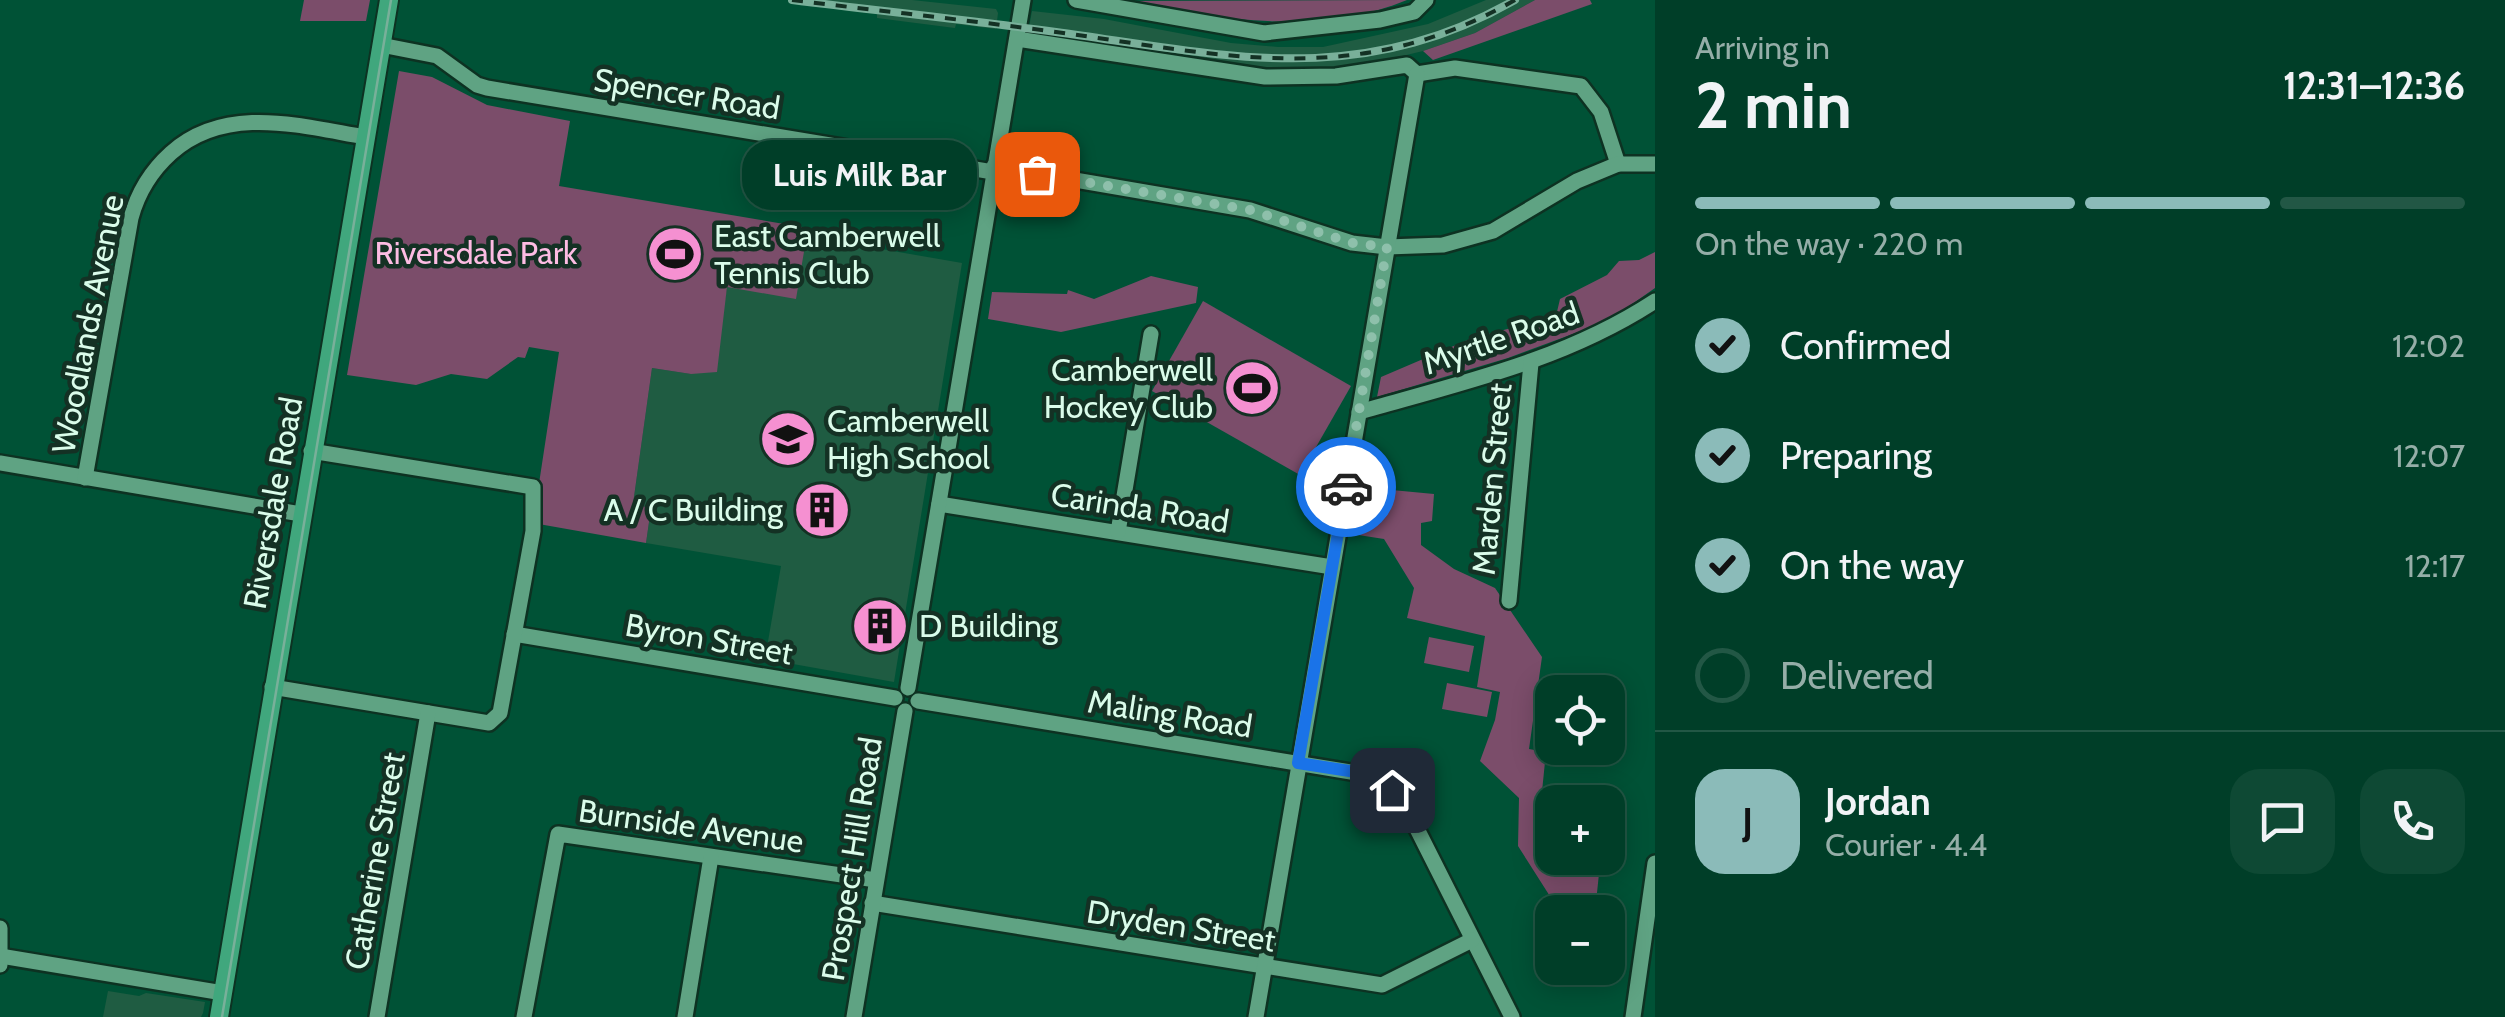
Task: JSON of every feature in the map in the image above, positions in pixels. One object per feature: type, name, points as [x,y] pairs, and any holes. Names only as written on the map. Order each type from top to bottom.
[{"type":"main road","name":"Riversdale Road","points":[[219,1017],[388,0]]},
{"type":"street","name":"Prospect Hill Road","points":[[854,1017],[1024,0]]},
{"type":"street","points":[[1076,0],[1264,33],[1380,20],[1414,12],[1426,0]]},
{"type":"street","points":[[1016,40],[1265,77],[1336,76],[1406,66],[1417,74],[1456,68],[1581,86],[1601,112],[1618,164]]},
{"type":"street","name":"Spencer Road","points":[[381,45],[437,56],[487,88],[1250,210],[1352,243],[1387,247],[1443,245],[1493,232],[1577,181],[1618,164],[1655,164]]},
{"type":"street","points":[[1256,1017],[1417,74]]},
{"type":"street","name":"Woodlands Avenue","points":[[85,478],[130,218],[156,168],[188,140],[228,124],[273,122],[365,136]]},
{"type":"street","name":"Myrtle Road","points":[[1359,412],[1530,363],[1594,337],[1655,300]]},
{"type":"street","points":[[1118,532],[1151,334]]},
{"type":"street","name":"Marden Street","points":[[1509,601],[1530,363]]},
{"type":"street","points":[[272,687],[489,723],[500,713],[533,531],[533,487],[311,450]]},
{"type":"street","points":[[0,463],[301,514]]},
{"type":"street","name":"Carinda Road","points":[[939,504],[1332,567]]},
{"type":"street","name":"Byron Street","points":[[514,634],[907,699]]},
{"type":"street","name":"Maling Road","points":[[907,699],[1369,774],[1392,790],[1409,813],[1512,1017]]},
{"type":"street","name":"Catherine Street","points":[[376,1017],[428,713]]},
{"type":"street","name":"Burnside Avenue","points":[[524,1017],[558,834],[876,880]]},
{"type":"street","points":[[685,1017],[712,857]]},
{"type":"street","points":[[1633,1017],[1655,862]]},
{"type":"street","name":"Dryden Street","points":[[872,904],[1382,985],[1472,940]]},
{"type":"street","points":[[0,928],[0,964]]},
{"type":"street","points":[[1,957],[223,993]]},
{"type":"shaded area","points":[[788,0],[912,0],[996,9],[998,13],[996,29],[956,24],[955,28],[877,18],[877,13]]},
{"type":"shaded area","points":[[1486,0],[1535,0],[1475,33],[1423,51],[1373,63],[1322,68],[1233,66],[1219,60],[1028,33],[1032,11],[1104,19],[1231,43],[1323,47],[1428,24]]},
{"type":"shaded area","name":"Camberwell High School","points":[[806,236],[962,263],[894,682],[765,659],[781,566],[646,543],[651,508],[633,504],[652,368],[691,374],[723,312],[727,287]]},
{"type":"shaded area","points":[[108,991],[205,1002],[201,1017],[103,1017]]},
{"type":"green space","points":[[304,0],[370,0],[366,21],[300,21]]},
{"type":"green space","points":[[1407,0],[1339,18],[1304,21],[1197,14],[1127,1]]},
{"type":"green space","points":[[1535,0],[1590,0],[1592,4],[1433,60],[1423,51],[1475,33]]},
{"type":"green space","name":"Riversdale Park","points":[[399,71],[432,77],[487,105],[570,121],[559,186],[808,228],[796,299],[727,287],[717,372],[691,374],[652,368],[633,504],[651,508],[646,543],[533,523],[559,352],[529,347],[525,358],[518,357],[487,379],[451,374],[416,385],[347,375]]},
{"type":"green space","points":[[1655,252],[1655,288],[1608,321],[1508,358],[1377,397],[1381,377],[1470,339],[1556,316],[1560,299],[1607,275],[1619,261],[1639,260]]},
{"type":"green space","points":[[1151,276],[1198,287],[1196,303],[1061,332],[988,319],[992,292],[1067,294],[1068,290],[1094,299]]},
{"type":"green space","name":"Camberwell Hockey Club","points":[[1203,301],[1351,386],[1300,475],[1152,391]]},
{"type":"green space","points":[[1360,487],[1434,494],[1432,521],[1421,523],[1421,545],[1454,569],[1495,588],[1542,657],[1539,675],[1535,675],[1529,749],[1535,750],[1535,765],[1545,765],[1543,785],[1535,785],[1535,873],[1518,846],[1519,798],[1480,761],[1500,692],[1477,687],[1485,636],[1407,618],[1414,588],[1384,539],[1352,534]]},
{"type":"green space","points":[[1429,637],[1474,646],[1469,672],[1424,663]]},
{"type":"green space","points":[[1447,683],[1492,692],[1487,717],[1442,709]]},
{"type":"green space","points":[[1536,875],[1599,875],[1597,895],[1549,895]]},
{"type":"tram line","points":[[222,1017],[391,0]]},
{"type":"railway","points":[[792,0],[1234,56],[1290,58],[1345,56],[1400,46],[1457,28],[1515,0]]},
{"type":"way so far","points":[[1037,174],[1250,210],[1352,243],[1387,247],[1346,487]]},
{"type":"place","name":"Luis Milk Bar","points":[[1037,174]]},
{"type":"place","name":"East Camberwell Tennis Club","points":[[675,254]]},
{"type":"place","name":"Camberwell Hockey Club","points":[[1252,388]]},
{"type":"place","name":"Camberwell High School","points":[[788,439]]},
{"type":"place","name":"A / C Building","points":[[822,510]]},
{"type":"place","name":"D Building","points":[[880,626]]},
{"type":"route","points":[[1346,487],[1298,763],[1369,774],[1392,790]]}]
